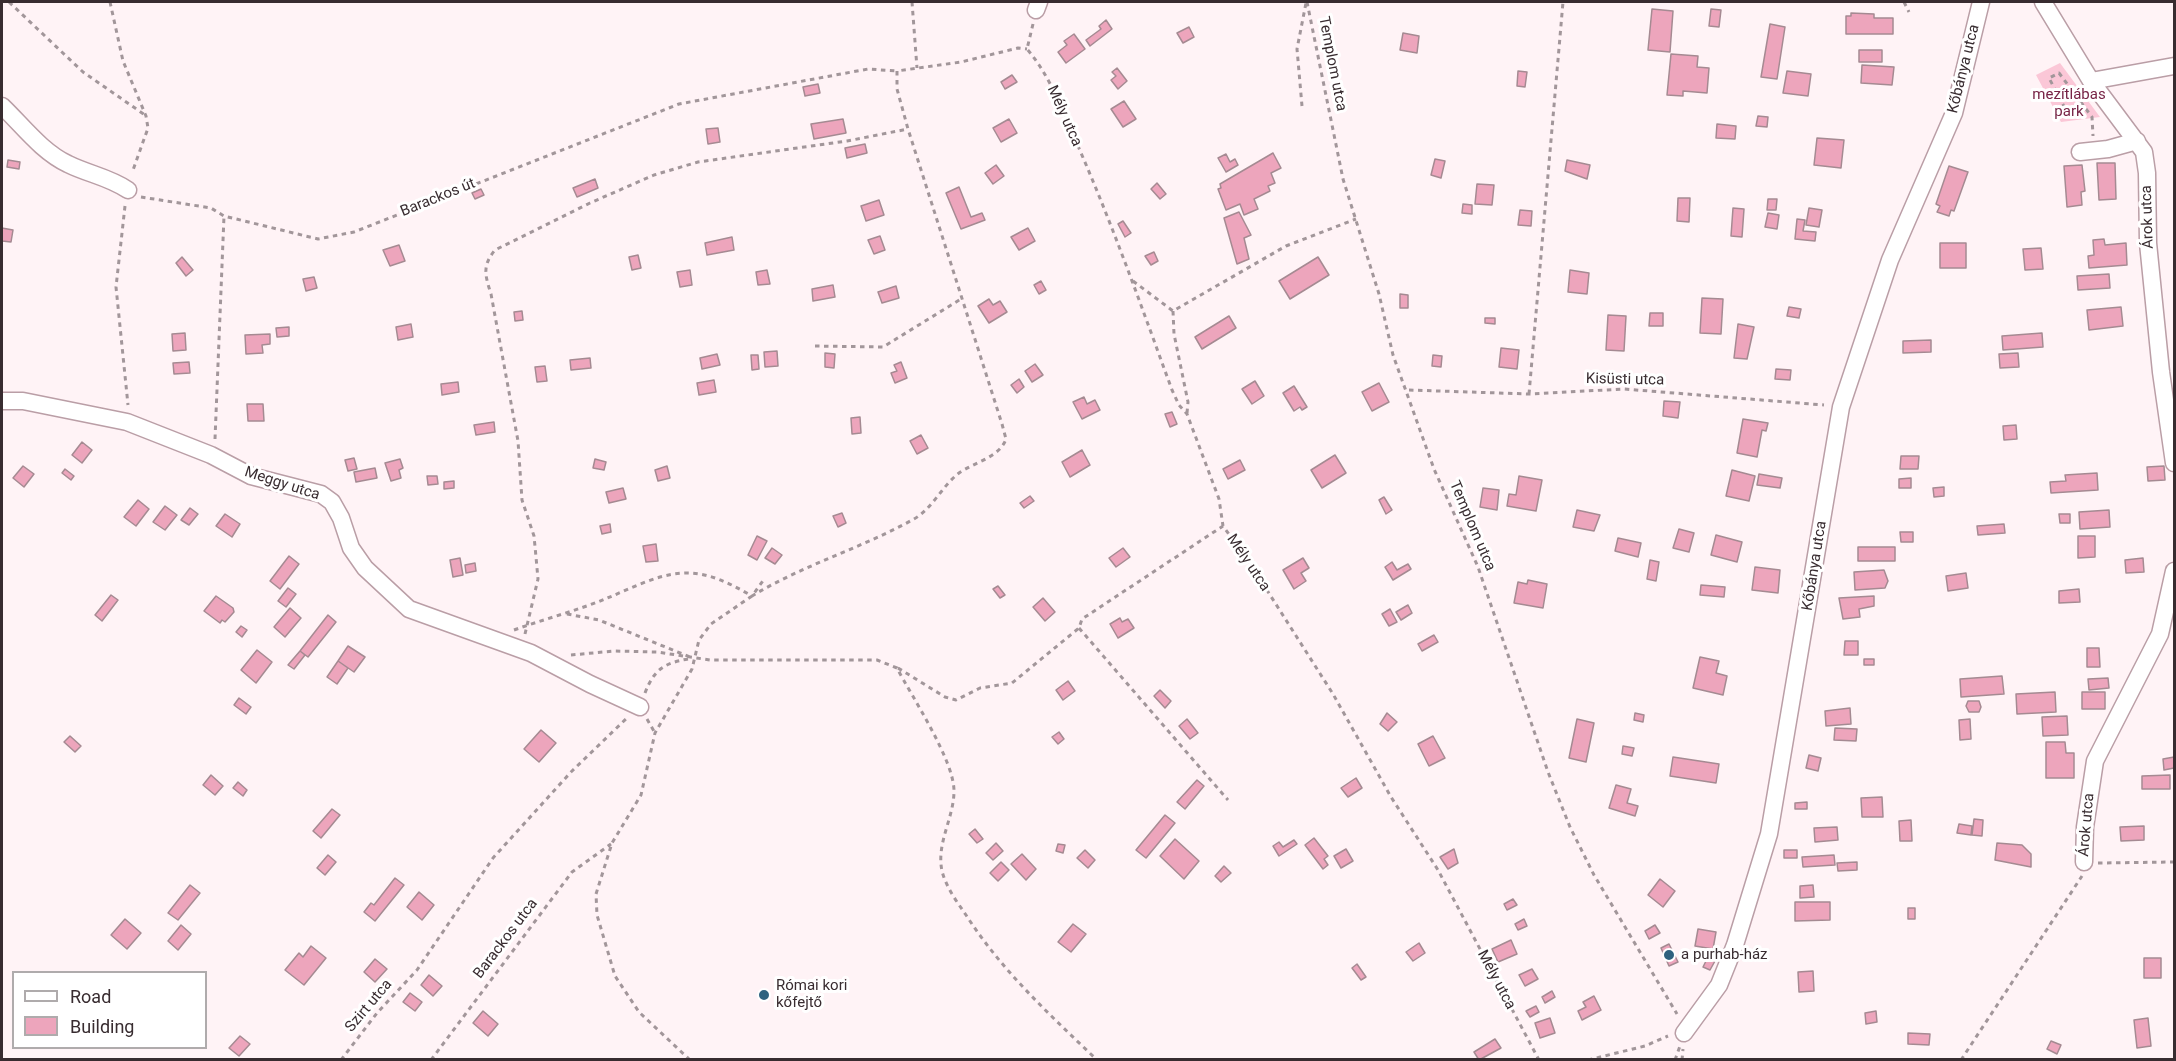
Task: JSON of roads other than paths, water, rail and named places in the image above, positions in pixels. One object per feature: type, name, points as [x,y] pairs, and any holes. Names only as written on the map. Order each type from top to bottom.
[{"type":"street","name":"Kőbánya utca","points":[[1684,1033],[1719,985],[1736,945],[1770,834],[1841,407],[1890,260],[1954,113],[1981,2]]},
{"type":"street","name":"Árok utca","points":[[2043,2],[2091,81],[2144,152],[2147,173],[2148,243],[2161,372],[2175,463]]},
{"type":"street","points":[[2091,81],[2175,66]]},
{"type":"street","points":[[2,106],[49,152],[67,164],[115,181],[128,190]]},
{"type":"street","points":[[2080,152],[2108,149],[2137,141]]},
{"type":"street","name":"Meggy utca","points":[[2,401],[23,401],[127,422],[211,455],[251,476],[321,494],[332,502],[342,518],[351,548],[365,568],[409,609],[538,656],[590,684],[640,706]]},
{"type":"street","name":"Árok utca","points":[[2084,862],[2085,827],[2095,761],[2160,634],[2175,572]]},
{"type":"place","name":"a purhab-ház","points":[[1669,955]]},
{"type":"place","name":"Római kori kőfejtő","points":[[764,995]]},
{"type":"park label","name":"mezítlábas park","points":[[2069,104]]}]
